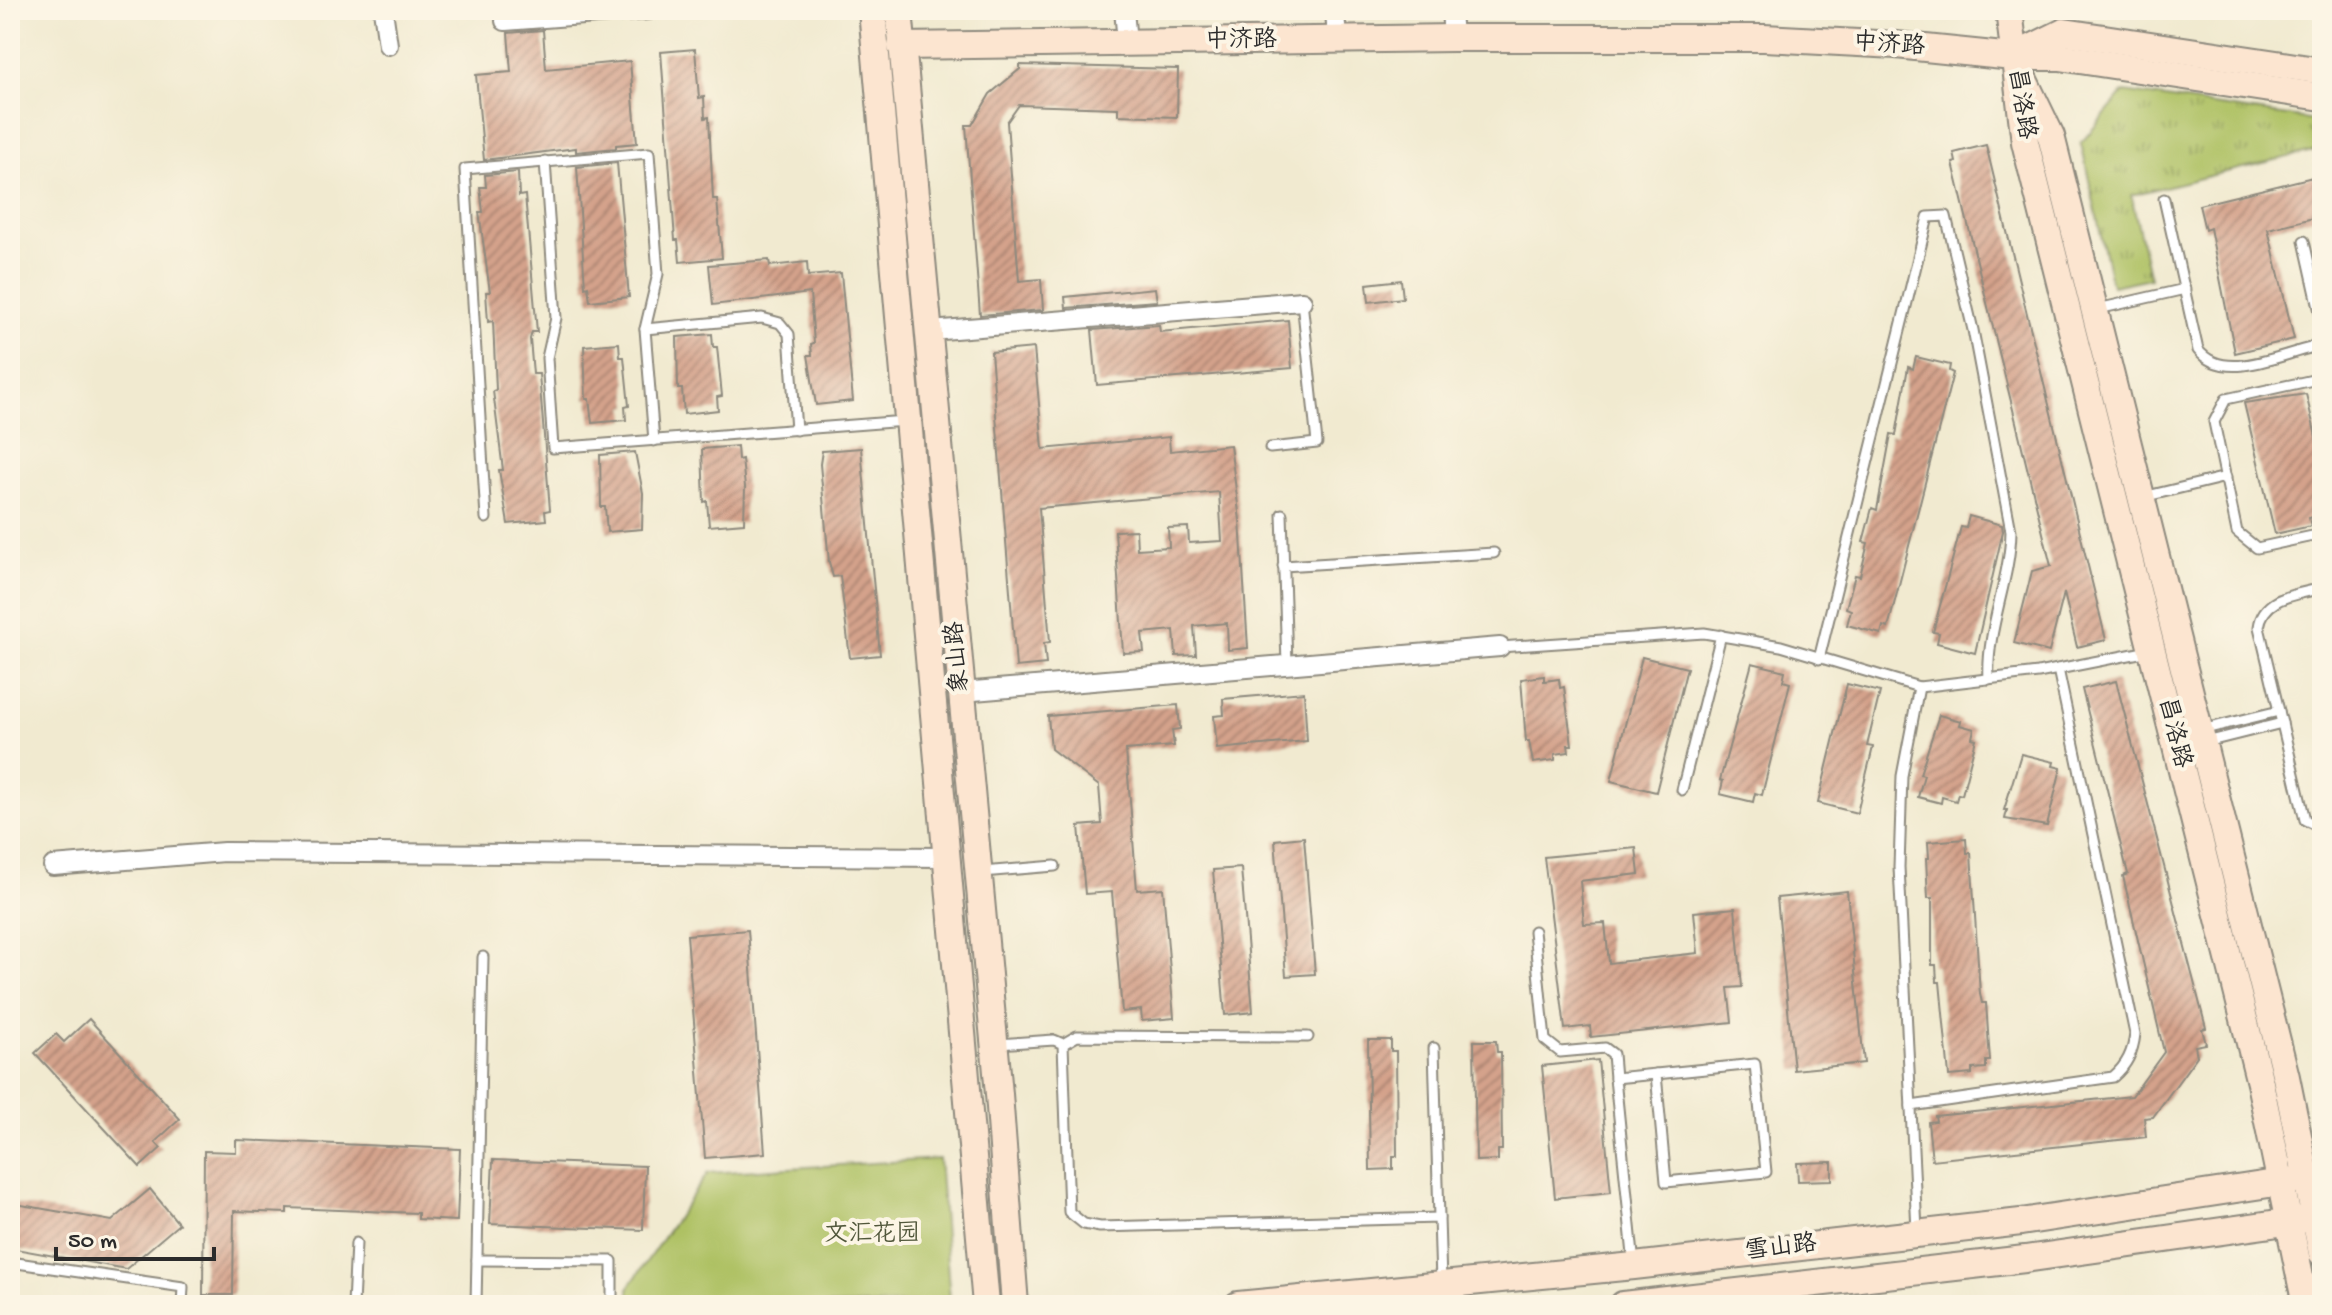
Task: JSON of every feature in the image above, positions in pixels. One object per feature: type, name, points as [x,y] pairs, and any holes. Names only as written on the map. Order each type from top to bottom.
[{"type":"street","points":[[383,10],[388,45]]},
{"type":"street","points":[[505,21],[648,10]]},
{"type":"street","name":"象山路","points":[[872,10],[986,1305]]},
{"type":"street","name":"象山路","points":[[899,10],[995,1044],[1015,1305]]},
{"type":"street","points":[[1124,10],[1127,42]]},
{"type":"street","points":[[1335,10],[1337,41]]},
{"type":"street","points":[[1451,10],[1453,38]]},
{"type":"street","points":[[2009,10],[2014,30],[2013,57],[2064,32],[2322,71]]},
{"type":"street","name":"中济路","points":[[901,46],[1453,38],[1764,38],[1896,45],[2013,57],[2060,57],[2322,97]]},
{"type":"street","name":"昌洛路","points":[[2013,57],[2051,136],[2286,1077],[2314,1177],[2322,1253]]},
{"type":"street","name":"昌洛路","points":[[2013,57],[2025,142],[2260,1083],[2306,1305]]},
{"type":"street","points":[[930,331],[1302,301]]},
{"type":"street","points":[[962,692],[1500,647]]},
{"type":"street","points":[[53,866],[224,852],[947,857]]},
{"type":"street","name":"雪山路","points":[[1238,1305],[1634,1266],[1917,1233],[2141,1206],[2314,1177]]},
{"type":"street","name":"雪山路","points":[[1623,1305],[1744,1298],[2318,1217]]},
{"type":"lane","points":[[486,518],[465,169],[649,153],[658,274],[645,329],[654,441]]},
{"type":"lane","points":[[545,161],[556,318],[547,358],[553,448],[908,421]]},
{"type":"lane","points":[[2164,199],[2198,350],[2217,365],[2231,367],[2310,348],[2320,341],[2322,334]]},
{"type":"lane","points":[[1819,659],[1928,217],[1937,214],[1946,216],[1973,330],[2011,531],[2011,550],[1988,654],[1989,679]]},
{"type":"lane","points":[[2304,241],[2322,321]]},
{"type":"lane","points":[[2095,310],[2185,289]]},
{"type":"lane","points":[[1270,448],[1317,443],[1302,301]]},
{"type":"lane","points":[[645,329],[762,318],[780,323],[789,334],[796,430]]},
{"type":"lane","points":[[2322,378],[2226,399],[2214,422],[2237,532],[2257,548],[2322,534]]},
{"type":"lane","points":[[2141,497],[2226,477]]},
{"type":"lane","points":[[1282,514],[1287,664]]},
{"type":"lane","points":[[1283,566],[1494,553]]},
{"type":"lane","points":[[2322,588],[2274,601],[2260,620],[2305,820],[2322,828]]},
{"type":"lane","points":[[1500,647],[1683,632],[1721,635],[1781,646],[1919,687],[2058,669],[2152,650]]},
{"type":"lane","points":[[1682,790],[1721,635]]},
{"type":"lane","points":[[1911,1106],[2113,1077],[2125,1065],[2134,1046],[2135,1034],[2058,669]]},
{"type":"lane","points":[[1917,1233],[1899,822],[1909,732],[1919,687]]},
{"type":"lane","points":[[2201,736],[2279,711]]},
{"type":"lane","points":[[2201,736],[2282,723]]},
{"type":"lane","points":[[978,872],[1055,866]]},
{"type":"lane","points":[[1534,931],[1545,1040],[1560,1052],[1605,1048],[1613,1054],[1634,1266]]},
{"type":"lane","points":[[476,1305],[483,957]]},
{"type":"lane","points":[[1063,1044],[1077,1036],[1308,1037]]},
{"type":"lane","points":[[995,1044],[1054,1040],[1063,1044]]},
{"type":"lane","points":[[1063,1044],[1069,1212],[1084,1224],[1100,1227],[1439,1218]]},
{"type":"lane","points":[[1434,1048],[1441,1285]]},
{"type":"lane","points":[[1615,1078],[1755,1064],[1766,1172],[1666,1182],[1656,1074]]},
{"type":"lane","points":[[353,1305],[356,1243]]},
{"type":"lane","points":[[477,1260],[612,1261],[612,1305]]},
{"type":"lane","points":[[10,1262],[183,1287],[182,1305]]},
{"type":"green space","points":[[2124,92],[2322,121],[2322,169],[2317,150],[2131,195],[2150,278],[2112,286],[2081,143]]},
{"type":"green space","name":"文汇花园","points":[[939,1159],[950,1300],[879,1305],[629,1305],[629,1287],[708,1173]]},
{"type":"building","points":[[543,30],[546,69],[630,61],[637,143],[616,145],[616,148],[576,152],[576,148],[484,160],[476,75],[511,72],[508,33]]},
{"type":"building","points":[[695,49],[699,98],[704,97],[705,118],[709,117],[713,199],[717,199],[722,258],[680,262],[678,240],[675,240],[661,52]]},
{"type":"building","points":[[1020,65],[1178,69],[1177,117],[1118,115],[1118,108],[1019,105],[1007,122],[1019,281],[1041,279],[1043,310],[980,315],[966,125],[972,125],[990,94],[1020,69]]},
{"type":"building","points":[[1986,145],[2106,640],[2077,647],[2064,593],[2049,652],[2014,643],[2032,571],[2051,566],[1953,163],[1956,162],[1954,153]]},
{"type":"building","points":[[617,163],[629,297],[590,301],[588,286],[585,287],[577,167]]},
{"type":"building","points":[[518,172],[519,196],[525,195],[537,332],[532,332],[530,339],[533,374],[539,374],[550,510],[545,511],[546,520],[508,524],[499,470],[503,470],[493,391],[496,390],[493,321],[488,322],[486,292],[490,292],[479,212],[483,212],[480,187],[486,187],[485,175]]},
{"type":"building","points":[[2317,176],[2322,216],[2268,229],[2294,339],[2235,353],[2210,228],[2205,230],[2199,205]]},
{"type":"building","points":[[769,260],[770,266],[807,262],[808,276],[841,273],[853,401],[816,405],[808,355],[812,355],[811,344],[814,343],[810,293],[713,305],[709,265]]},
{"type":"building","points":[[1401,280],[1403,298],[1369,302],[1367,284]]},
{"type":"building","points":[[1155,288],[1157,301],[1066,308],[1065,297]]},
{"type":"building","points":[[1288,320],[1292,368],[1097,385],[1092,330],[1159,325],[1160,332]]},
{"type":"building","points":[[712,334],[713,347],[717,347],[722,396],[717,397],[718,410],[684,414],[682,389],[678,389],[677,337]]},
{"type":"building","points":[[619,343],[620,357],[624,357],[629,406],[625,407],[626,420],[592,423],[589,399],[586,399],[584,346]]},
{"type":"building","points":[[1034,348],[1043,449],[1169,437],[1170,451],[1230,445],[1240,520],[1248,648],[1228,650],[1227,623],[1194,626],[1196,655],[1176,656],[1174,630],[1142,633],[1144,652],[1123,653],[1115,531],[1136,530],[1137,549],[1169,547],[1168,528],[1188,527],[1189,543],[1222,541],[1219,492],[1039,508],[1050,642],[1044,643],[1046,664],[1016,667],[991,352]]},
{"type":"building","points":[[1916,357],[1950,365],[1949,371],[1953,373],[1888,628],[1883,626],[1881,634],[1847,625],[1851,610],[1846,608],[1855,575],[1860,576],[1868,543],[1863,542],[1872,508],[1877,510],[1891,434],[1896,435],[1908,367],[1913,369]]},
{"type":"building","points":[[2306,394],[2322,462],[2322,515],[2309,518],[2311,526],[2275,534],[2244,403]]},
{"type":"building","points":[[737,446],[738,460],[742,459],[745,487],[744,523],[709,526],[707,501],[704,502],[702,449]]},
{"type":"building","points":[[861,448],[880,655],[850,658],[840,576],[833,577],[829,562],[820,464],[822,451]]},
{"type":"building","points":[[635,452],[643,493],[642,529],[607,532],[605,507],[601,507],[600,455]]},
{"type":"building","points":[[1969,516],[2002,525],[2003,531],[1975,653],[1937,643],[1939,633],[1933,632],[1961,527],[1966,528]]},
{"type":"building","points":[[1642,657],[1687,668],[1656,792],[1611,781]]},
{"type":"building","points":[[1752,663],[1785,671],[1783,681],[1790,683],[1762,795],[1755,793],[1753,802],[1720,794],[1723,781],[1720,780]]},
{"type":"building","points":[[1544,676],[1544,681],[1559,679],[1560,688],[1564,687],[1572,745],[1568,745],[1569,752],[1555,754],[1555,760],[1533,763],[1529,741],[1526,741],[1521,679]]},
{"type":"building","points":[[2116,681],[2206,1028],[2202,1029],[2206,1044],[2195,1046],[2197,1056],[2153,1117],[2144,1118],[2146,1137],[1932,1160],[1928,1122],[1936,1121],[1935,1116],[2132,1096],[2164,1052],[2123,876],[2128,874],[2082,689]]},
{"type":"building","points":[[1847,684],[1880,692],[1867,746],[1873,747],[1857,813],[1818,803]]},
{"type":"building","points":[[1304,692],[1307,741],[1217,749],[1214,716],[1224,715],[1223,699]]},
{"type":"building","points":[[1178,705],[1180,729],[1172,730],[1174,746],[1126,750],[1137,890],[1163,888],[1174,1018],[1142,1021],[1141,1010],[1122,1012],[1112,892],[1085,894],[1079,826],[1102,824],[1099,786],[1051,749],[1048,716]]},
{"type":"building","points":[[1939,715],[1961,721],[1960,725],[1974,729],[1972,738],[1976,739],[1962,795],[1958,794],[1956,801],[1942,797],[1941,803],[1918,797],[1924,775],[1920,774]]},
{"type":"building","points":[[2021,754],[2054,762],[2053,766],[2061,768],[2047,826],[2005,819],[2007,810],[2004,810]]},
{"type":"building","points":[[1304,837],[1315,974],[1286,976],[1275,840]]},
{"type":"building","points":[[1966,839],[1967,853],[1971,853],[1980,994],[1982,1003],[1986,1003],[1990,1061],[1986,1061],[1986,1068],[1972,1069],[1972,1074],[1949,1076],[1940,982],[1937,982],[1936,965],[1932,965],[1932,898],[1928,898],[1926,858],[1929,858],[1928,842]]},
{"type":"building","points":[[1636,848],[1639,874],[1580,881],[1584,924],[1605,923],[1609,963],[1698,953],[1694,912],[1735,908],[1742,987],[1728,988],[1732,1022],[1591,1037],[1590,1026],[1565,1029],[1544,857]]},
{"type":"building","points":[[1241,868],[1253,1012],[1225,1015],[1213,870]]},
{"type":"building","points":[[1847,891],[1864,1063],[1794,1070],[1777,898]]},
{"type":"building","points":[[748,930],[765,1153],[705,1158],[687,935]]},
{"type":"building","points":[[89,1019],[180,1119],[155,1142],[161,1148],[140,1167],[35,1053],[56,1034],[64,1042]]},
{"type":"building","points":[[1368,1040],[1391,1040],[1391,1051],[1396,1051],[1397,1156],[1393,1156],[1393,1169],[1370,1170]]},
{"type":"building","points":[[1474,1041],[1496,1041],[1497,1052],[1501,1052],[1502,1150],[1498,1150],[1498,1160],[1476,1161]]},
{"type":"building","points":[[1598,1060],[1611,1192],[1555,1198],[1542,1066]]},
{"type":"building","points":[[236,1140],[460,1149],[457,1221],[418,1219],[418,1213],[287,1208],[287,1213],[234,1211],[233,1295],[203,1295],[204,1151],[236,1152]]},
{"type":"building","points":[[493,1160],[645,1166],[643,1230],[490,1224]]},
{"type":"building","points":[[1832,1162],[1832,1180],[1798,1181],[1797,1163]]},
{"type":"building","points":[[150,1189],[179,1224],[126,1269],[10,1248],[10,1203],[112,1221]]}]
